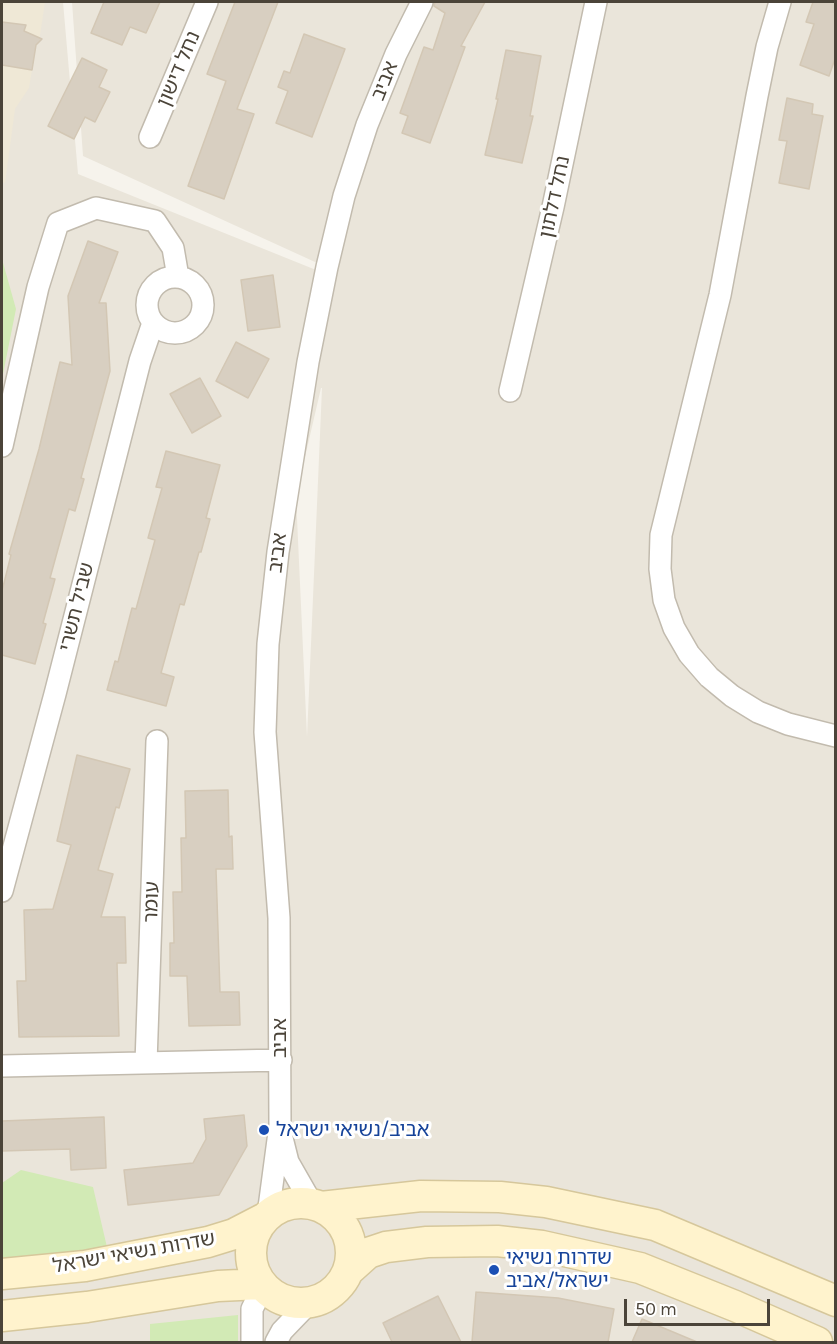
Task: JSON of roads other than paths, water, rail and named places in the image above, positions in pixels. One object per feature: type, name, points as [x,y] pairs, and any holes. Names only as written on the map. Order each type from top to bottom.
[{"type":"street","name":"נחל דישון","points":[[150,137],[207,2]]},
{"type":"street","name":"אביב","points":[[265,1217],[280,1125],[279,918],[265,732],[268,644],[278,552],[291,457],[308,362],[344,196],[371,115],[396,54],[422,2]]},
{"type":"street","name":"נחל דלתון","points":[[510,391],[544,248],[596,2]]},
{"type":"street","points":[[780,2],[767,47],[720,295],[661,535],[660,569],[664,600],[674,628],[689,654],[709,677],[732,696],[759,712],[788,724],[836,736]]},
{"type":"street","points":[[2,446],[38,287],[58,223],[96,208],[155,221],[173,248],[178,277]]},
{"type":"street","points":[[169,277],[187,279],[201,291],[204,309],[201,318],[188,330],[170,333],[153,323],[148,315],[148,296],[160,281],[169,277]]},
{"type":"street","name":"שביל תשרי","points":[[2,891],[140,361],[153,323]]},
{"type":"street","name":"עומר","points":[[146,1063],[157,741]]},
{"type":"street","points":[[2,1066],[281,1060]]},
{"type":"street","name":"אביב","points":[[280,1125],[288,1162],[317,1205]]},
{"type":"street","points":[[317,1205],[334,1215],[344,1227],[350,1241],[351,1256],[348,1271],[341,1284],[331,1294],[309,1303],[299,1304],[279,1299],[262,1286],[250,1261],[250,1246],[255,1232],[265,1217],[283,1206],[298,1203],[317,1205],[421,1196],[500,1197],[546,1202],[655,1225],[836,1301]]},
{"type":"street","name":"שדרות נשיאי ישראל","points":[[2,1274],[85,1266],[208,1242],[234,1234],[265,1217]]},
{"type":"street","points":[[348,1271],[368,1253],[386,1247],[427,1242],[474,1241],[542,1246],[640,1268],[817,1342]]},
{"type":"street","points":[[2,1316],[87,1307],[219,1286],[262,1286]]},
{"type":"street","points":[[252,1342],[252,1309],[262,1286]]},
{"type":"street","points":[[276,1342],[282,1331],[309,1303]]},
{"type":"place","name":"אביב/נשיאי ישראל","points":[[264,1130]]},
{"type":"place","name":"שדרות נשיאי ישראל/אביב","points":[[494,1270]]}]
